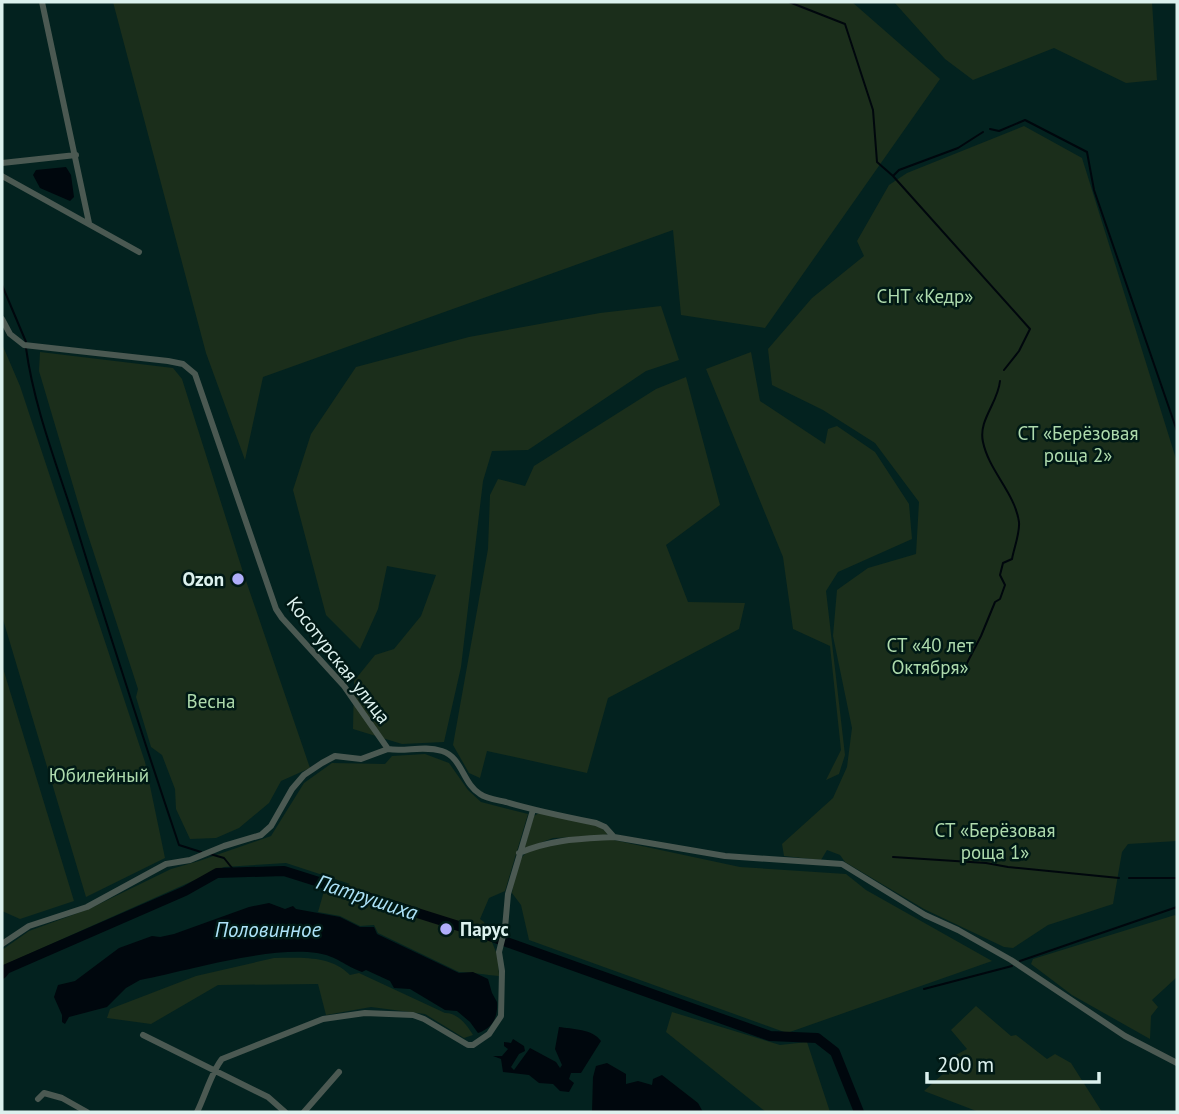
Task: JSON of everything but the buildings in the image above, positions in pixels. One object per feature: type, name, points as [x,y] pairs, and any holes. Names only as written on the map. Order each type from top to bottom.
[{"type":"street","points":[[42,2],[89,223]]},
{"type":"street","points":[[2,163],[76,155]]},
{"type":"street","points":[[2,176],[139,252]]},
{"type":"street","name":"Косотурская улица","points":[[2,319],[9,334],[24,345],[158,359],[183,364],[195,374],[276,609],[282,618],[344,686],[388,749],[400,751],[424,747],[445,751],[455,760],[470,787],[481,796],[533,810]]},
{"type":"street","points":[[2,944],[29,926],[87,908],[166,864],[190,860],[261,835],[271,826],[292,789],[304,775],[335,756],[361,759],[388,749]]},
{"type":"street","points":[[197,1112],[222,1059],[323,1019],[365,1013],[413,1015],[425,1019],[468,1045],[473,1045],[489,1034],[501,1016],[500,948],[508,894],[533,810],[596,823],[605,827],[614,837]]},
{"type":"street","points":[[519,853],[555,840],[614,837],[725,856],[842,864],[925,915],[1012,960],[1125,1036],[1177,1063]]},
{"type":"street","points":[[143,1035],[268,1097],[285,1112]]},
{"type":"street","points":[[304,1112],[340,1072]]},
{"type":"street","points":[[38,1099],[44,1093],[62,1098],[87,1112]]},
{"type":"green space","points":[[113,2],[852,2],[940,79],[765,328],[681,315],[673,230],[263,377],[245,460],[206,353]]},
{"type":"green space","points":[[894,2],[1152,2],[1157,80],[1126,83],[1054,48],[973,80],[945,59]]},
{"type":"green space","points":[[1024,126],[1082,158],[1177,462],[1177,841],[1128,844],[1122,852],[1113,904],[1048,925],[1013,948],[1004,947],[924,909],[845,862],[840,855],[827,850],[821,860],[784,856],[782,844],[833,798],[847,767],[852,728],[833,636],[837,590],[868,568],[916,554],[919,502],[875,443],[823,410],[772,385],[768,349],[812,298],[864,256],[857,241],[889,185],[907,173]]},
{"type":"green space","points":[[661,306],[679,360],[646,371],[528,450],[492,451],[483,481],[461,667],[444,742],[402,744],[353,729],[354,681],[375,655],[394,649],[421,616],[436,575],[387,566],[378,609],[360,649],[326,615],[293,490],[311,434],[356,367],[469,337],[600,313]]},
{"type":"green space","name":"Юбилейный","points":[[2,344],[20,386],[145,762],[165,858],[86,897],[2,616]]},
{"type":"green space","name":"Весна","points":[[40,352],[173,368],[182,379],[242,569],[310,768],[281,781],[269,803],[239,828],[216,838],[190,839],[176,809],[175,789],[162,755],[151,747],[136,697],[138,689],[85,526],[39,371]]},
{"type":"green space","points":[[751,352],[760,401],[825,444],[828,429],[837,426],[875,452],[909,504],[912,539],[838,572],[826,591],[845,755],[839,774],[826,780],[841,750],[830,646],[793,629],[783,557],[706,369]]},
{"type":"green space","points":[[686,377],[720,505],[666,545],[688,602],[745,603],[739,629],[608,698],[587,773],[487,751],[480,778],[469,773],[453,745],[488,549],[490,495],[498,479],[525,486],[534,466],[656,389]]},
{"type":"green space","points":[[2,665],[74,901],[20,919],[2,911]]},
{"type":"green space","points":[[425,754],[449,763],[468,790],[481,802],[528,814],[505,891],[489,898],[480,919],[484,922],[498,957],[499,976],[459,972],[378,933],[374,925],[360,926],[340,916],[318,912],[324,891],[350,884],[286,863],[224,867],[4,965],[2,969],[2,950],[29,931],[89,909],[171,869],[271,836],[304,783],[332,763],[385,764],[392,756]]},
{"type":"green space","points":[[539,813],[598,825],[608,834],[553,838],[524,849],[534,816]]},
{"type":"green space","points":[[609,839],[740,867],[846,874],[866,890],[992,961],[787,1033],[529,940],[521,905],[512,893],[523,856],[552,842]]},
{"type":"green space","points":[[1175,915],[1177,977],[1152,1000],[1158,1007],[1151,1016],[1150,1039],[1072,995],[1031,964],[1033,959]]},
{"type":"green space","points":[[274,958],[315,959],[333,964],[350,975],[359,973],[458,1017],[473,1035],[464,1038],[425,1014],[371,1007],[326,1015],[318,984],[218,985],[151,1024],[107,1018],[110,1009],[196,976]]},
{"type":"green space","points":[[976,1006],[1011,1036],[1016,1035],[1047,1059],[1055,1054],[1071,1063],[1102,1112],[979,1112],[924,1091],[955,1063],[952,1057],[967,1049],[951,1030]]},
{"type":"green space","points":[[672,1012],[780,1045],[807,1042],[830,1112],[766,1112],[666,1032]]},
{"type":"water","points":[[66,167],[71,175],[74,197],[70,201],[40,188],[33,175],[36,170]]},
{"type":"water","name":"Половинное","points":[[269,903],[285,909],[293,906],[296,909],[340,917],[360,927],[374,927],[377,934],[459,973],[473,972],[488,979],[497,1002],[494,1021],[478,1033],[457,1011],[445,1010],[410,989],[394,988],[390,981],[366,970],[356,970],[330,956],[298,952],[253,956],[140,980],[126,988],[107,1007],[69,1017],[65,1024],[62,1022],[62,1015],[54,997],[58,985],[75,981],[119,948],[152,936],[174,934],[249,907]]},
{"type":"water","points":[[559,1027],[588,1032],[601,1041],[581,1073],[571,1073],[569,1079],[574,1083],[569,1092],[560,1091],[553,1084],[539,1083],[529,1075],[503,1072],[501,1059],[493,1056],[502,1056],[508,1049],[504,1042],[511,1043],[513,1039],[524,1046],[525,1051],[519,1054],[511,1067],[514,1070],[530,1048],[556,1062],[560,1068],[562,1065],[555,1049]]},
{"type":"water","points":[[607,1063],[626,1074],[626,1084],[638,1081],[652,1085],[653,1079],[662,1075],[698,1103],[703,1112],[592,1112],[596,1066]]},
{"type":"waterway","points":[[789,2],[845,24],[873,110],[877,162],[893,176],[1030,329],[1019,351],[1004,370]]},
{"type":"waterway","points":[[990,129],[999,131],[1025,120],[1087,152],[1094,190],[1177,431]]},
{"type":"waterway","points":[[894,175],[899,170],[958,148],[983,132]]},
{"type":"waterway","points":[[2,285],[26,342]]},
{"type":"waterway","points":[[26,348],[34,392],[47,436],[179,845],[201,852]]},
{"type":"waterway","points":[[965,675],[967,663],[995,602],[1000,599],[1005,585],[1000,575],[1003,563],[1012,559],[1019,531],[1013,501],[991,463],[983,442],[983,426],[1000,381]]},
{"type":"waterway","points":[[210,854],[224,858],[236,873]]},
{"type":"waterway","points":[[893,857],[986,863],[1119,878]]},
{"type":"waterway","name":"Патрушиха","points":[[2,974],[6,969],[185,891],[217,873],[284,871],[484,934],[770,1036],[817,1038],[835,1052],[859,1112]]},
{"type":"waterway","points":[[1129,878],[1177,878]]},
{"type":"waterway","points":[[1020,961],[1177,907]]},
{"type":"waterway","points":[[924,989],[1012,966]]},
{"type":"place","name":"Ozon","points":[[238,579]]},
{"type":"place","name":"Парус","points":[[446,929]]},
{"type":"park label","name":"СНТ «Кедр»","points":[[925,296]]},
{"type":"park label","name":"СТ «Берёзовая роща 2»","points":[[1078,444]]},
{"type":"park label","name":"СТ «40 лет Октября»","points":[[930,656]]},
{"type":"park label","name":"СТ «Берёзовая роща 1»","points":[[995,841]]}]
